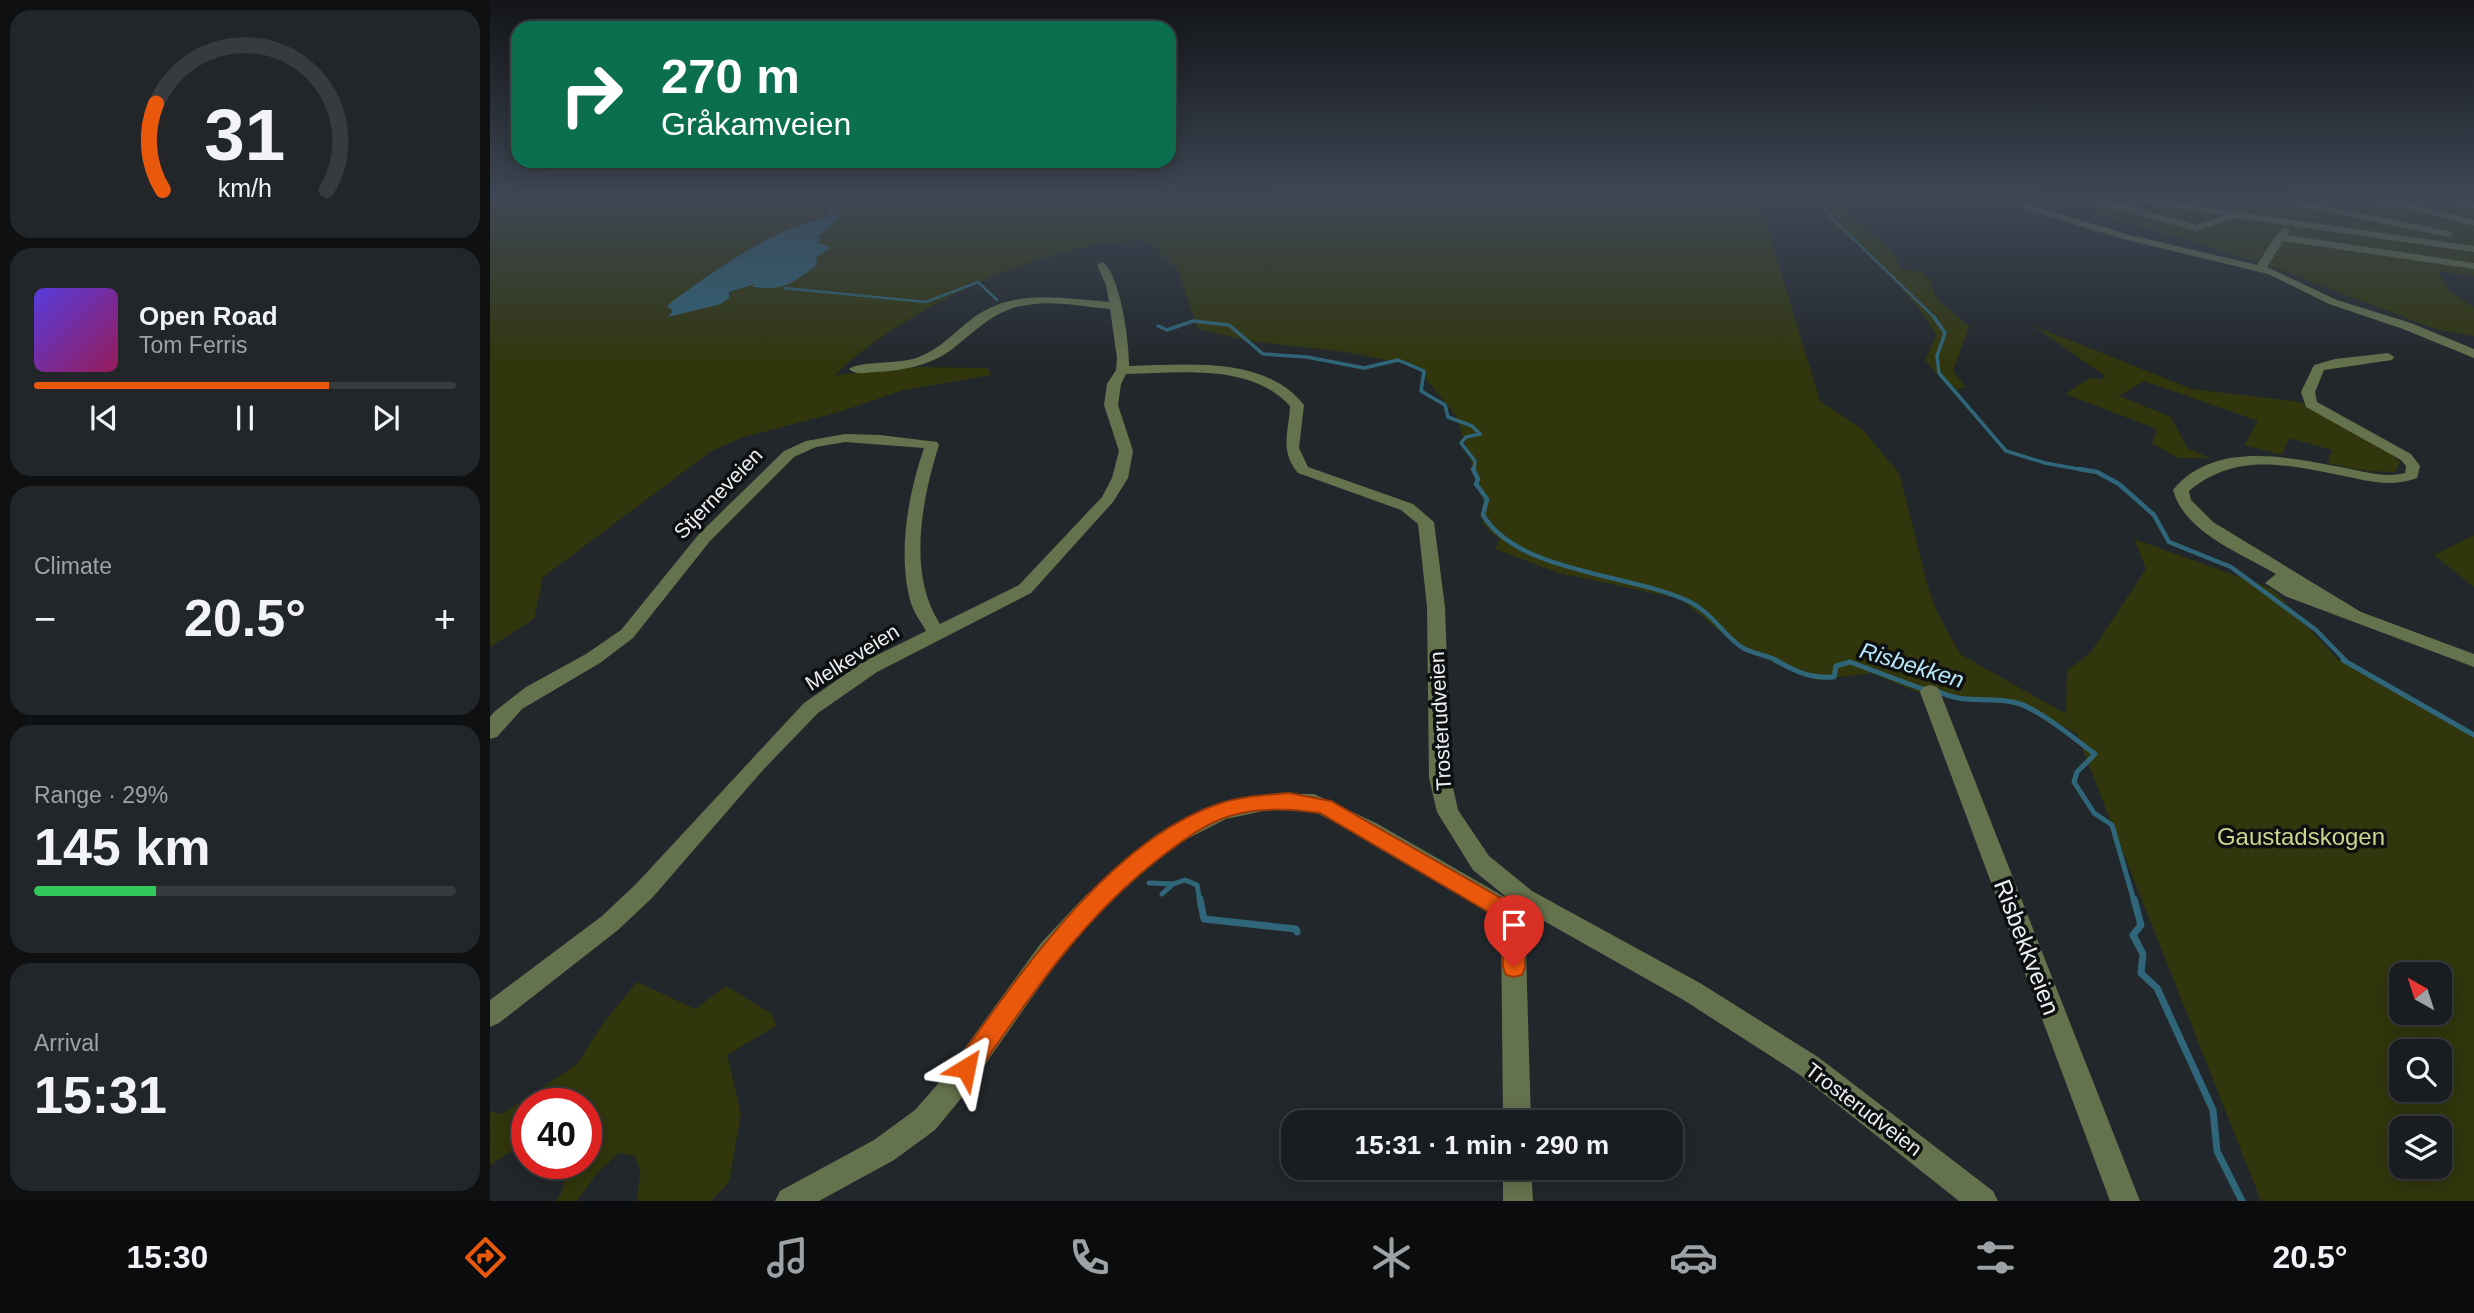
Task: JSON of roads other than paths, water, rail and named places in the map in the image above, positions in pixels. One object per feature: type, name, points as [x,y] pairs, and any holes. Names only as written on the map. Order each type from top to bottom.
[{"type":"street","points":[[2196,253],[2261,268],[2298,282],[2333,302],[2383,318],[2474,354]]},
{"type":"street","points":[[2261,268],[2270,253]]},
{"type":"street","points":[[2387,253],[2474,266]]},
{"type":"street","name":"Melkeveien","points":[[490,1015],[599,932],[644,891],[756,765],[811,708],[870,667],[1025,589],[1108,499],[1120,478],[1126,452],[1111,405],[1114,384],[1122,370],[1112,285],[1102,265]]},
{"type":"street","points":[[855,369],[889,368],[931,357],[986,314],[1023,302],[1066,298],[1116,306]]},
{"type":"street","points":[[2447,340],[2474,340]]},
{"type":"street","points":[[2388,357],[2370,361],[2331,362],[2319,368],[2308,392],[2311,404],[2396,450],[2412,462],[2415,472],[2412,475],[2390,479],[2272,461],[2240,460],[2217,464],[2181,490],[2185,506],[2202,521],[2288,574],[2275,586],[2474,661]]},
{"type":"street","name":"Trosterudveien","points":[[1122,370],[1219,372],[1275,384],[1291,395],[1297,405],[1290,448],[1295,463],[1303,470],[1406,507],[1426,522],[1436,607],[1438,753],[1443,797],[1466,844],[1519,907],[1691,991],[1809,1066],[1983,1201]]},
{"type":"street","name":"Stjerneveien","points":[[490,732],[498,718],[516,702],[604,653],[628,634],[698,545],[771,469],[795,450],[818,441],[842,437],[932,445],[919,481],[915,564],[920,605],[936,633]]},
{"type":"street","name":"Risbekkveien","points":[[1930,692],[2125,1201]]},
{"type":"street","points":[[790,1201],[884,1150],[925,1120],[953,1087],[1050,951],[1094,902],[1165,840],[1224,810],[1289,801],[1324,806],[1519,907],[1517,1110]]},
{"type":"street","points":[[1517,1180],[1518,1201]]},
{"type":"water","points":[[743,253],[823,253],[816,258],[817,265],[788,284],[773,288],[752,287],[755,284],[729,292],[729,298],[721,304],[668,317],[673,311],[667,306]]},
{"type":"waterway","points":[[1868,253],[1934,317]]},
{"type":"waterway","name":"Risbekken","points":[[784,288],[926,302],[978,282],[997,300]]},
{"type":"waterway","points":[[1934,317],[1945,333],[1937,356],[1939,373],[2006,451],[2045,463],[2089,471]]},
{"type":"waterway","name":"Risbekken","points":[[1158,326],[1167,330],[1193,321],[1229,325],[1263,354],[1307,357],[1364,368],[1398,360],[1424,371],[1421,391],[1445,405],[1448,417],[1472,426],[1480,434],[1466,437],[1461,443],[1475,461],[1474,471]]},
{"type":"waterway","points":[[2079,469],[2097,472],[2119,484],[2154,515],[2169,542],[2231,567],[2316,630],[2346,661]]},
{"type":"waterway","name":"Risbekken","points":[[1474,471],[1478,479],[1476,484],[1487,499],[1483,515],[1499,534],[1521,549],[1576,569],[1662,591],[1686,600],[1704,611],[1743,648],[1778,661]]},
{"type":"waterway","name":"Risbekken","points":[[1775,660],[1789,668],[1818,677],[1834,677],[1836,666],[1850,662],[1925,690]]},
{"type":"waterway","points":[[2343,660],[2474,735]]},
{"type":"waterway","name":"Risbekken","points":[[1937,691],[1959,698],[2007,701],[2026,706],[2095,754],[2077,772],[2074,782],[2094,813],[2112,825],[2134,901]]},
{"type":"waterway","points":[[1149,883],[1173,884],[1185,880],[1197,885],[1200,901]]},
{"type":"waterway","points":[[1162,894],[1172,885]]},
{"type":"waterway","points":[[1200,899],[1204,919],[1296,929],[1297,932]]},
{"type":"waterway","name":"Risbekken","points":[[2134,899],[2141,925],[2133,935],[2143,954],[2141,973],[2157,988],[2213,1110],[2217,1151],[2242,1201]]},
{"type":"park label","name":"Gaustadskogen","points":[[2301,836]]}]
